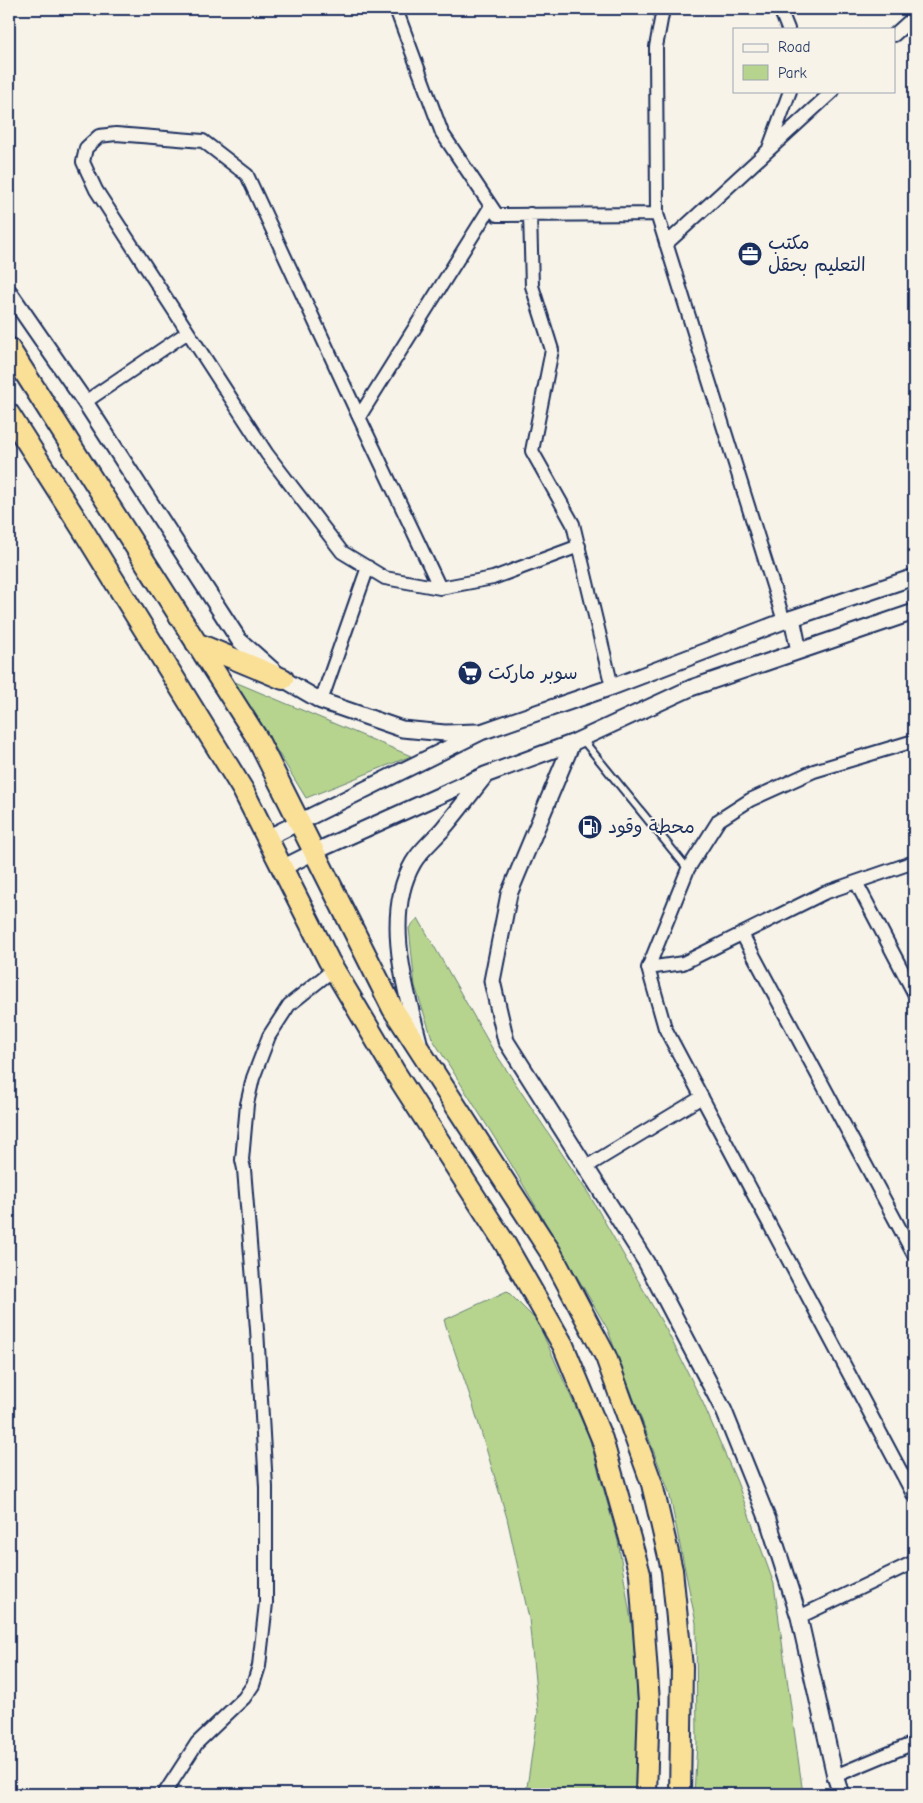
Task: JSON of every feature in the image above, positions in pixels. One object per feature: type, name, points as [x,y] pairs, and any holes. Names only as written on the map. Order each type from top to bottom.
[{"type":"highway","points":[[9,348],[256,738],[393,1009],[551,1253],[606,1357],[652,1484],[672,1570],[682,1667],[680,1794]]},
{"type":"highway","points":[[9,414],[88,538],[243,790],[334,969],[396,1074],[504,1242],[563,1345],[602,1438],[640,1574],[649,1702],[646,1794]]},
{"type":"highway","points":[[196,643],[283,679]]},
{"type":"street","points":[[396,9],[442,133],[497,214],[657,214]]},
{"type":"street","points":[[663,9],[656,47],[657,214],[799,651]]},
{"type":"street","points":[[780,9],[788,28]]},
{"type":"street","points":[[896,33],[914,17]]},
{"type":"street","points":[[768,151],[790,92]]},
{"type":"street","points":[[666,244],[832,92]]},
{"type":"street","points":[[440,588],[247,175],[203,141],[116,134],[99,136],[86,148],[83,162],[93,183],[267,454],[342,552],[385,578],[440,588],[493,578],[579,546]]},
{"type":"street","points":[[359,417],[491,206]]},
{"type":"street","points":[[530,214],[532,286],[552,350],[532,451],[573,524],[612,687]]},
{"type":"street","points":[[9,292],[85,402],[239,640],[283,679],[321,701],[402,729],[445,733],[481,732]]},
{"type":"street","points":[[85,402],[188,332]]},
{"type":"street","points":[[321,701],[368,567]]},
{"type":"street","points":[[267,838],[481,732],[612,687],[788,619],[914,577]]},
{"type":"street","points":[[282,868],[485,775],[577,741],[691,688],[914,612]]},
{"type":"street","points":[[577,741],[509,894],[492,981],[506,1040],[646,1262],[724,1412],[768,1520],[799,1617],[835,1776],[841,1794]]},
{"type":"street","points":[[913,1490],[665,1028],[648,968],[688,869],[719,820],[750,800],[814,771],[914,741]]},
{"type":"street","points":[[422,1053],[402,973],[398,926],[402,892],[414,862],[447,825],[485,775]]},
{"type":"street","points":[[648,968],[683,962],[824,893],[914,862]]},
{"type":"street","points":[[856,882],[914,993]]},
{"type":"street","points":[[742,934],[914,1255]]},
{"type":"street","points":[[164,1794],[197,1743],[244,1698],[253,1685],[259,1666],[266,1603],[266,1487],[256,1320],[242,1160],[247,1104],[269,1036],[289,1004],[334,969]]},
{"type":"street","points":[[586,1167],[702,1097]]},
{"type":"street","points":[[799,1617],[914,1562]]},
{"type":"street","points":[[835,1776],[914,1744]]},
{"type":"lane","points":[[577,741],[688,869]]},
{"type":"green space","points":[[235,682],[411,756],[306,798]]},
{"type":"green space","points":[[418,918],[492,1048],[590,1196],[668,1333],[703,1403],[737,1482],[774,1584],[803,1794],[694,1794],[697,1743],[696,1623],[669,1492],[607,1328],[511,1164],[432,1038],[415,986],[409,928]]},
{"type":"green space","points":[[507,1291],[537,1321],[589,1437],[618,1541],[633,1633],[639,1722],[635,1794],[526,1794],[538,1712],[529,1618],[507,1518],[473,1405],[444,1320]]},
{"type":"place","name":"مكتب التعليم بحقل","points":[[750,254]]},
{"type":"place","name":"سوبر ماركت","points":[[470,673]]},
{"type":"place","name":"محطة وقود","points":[[590,827]]}]
